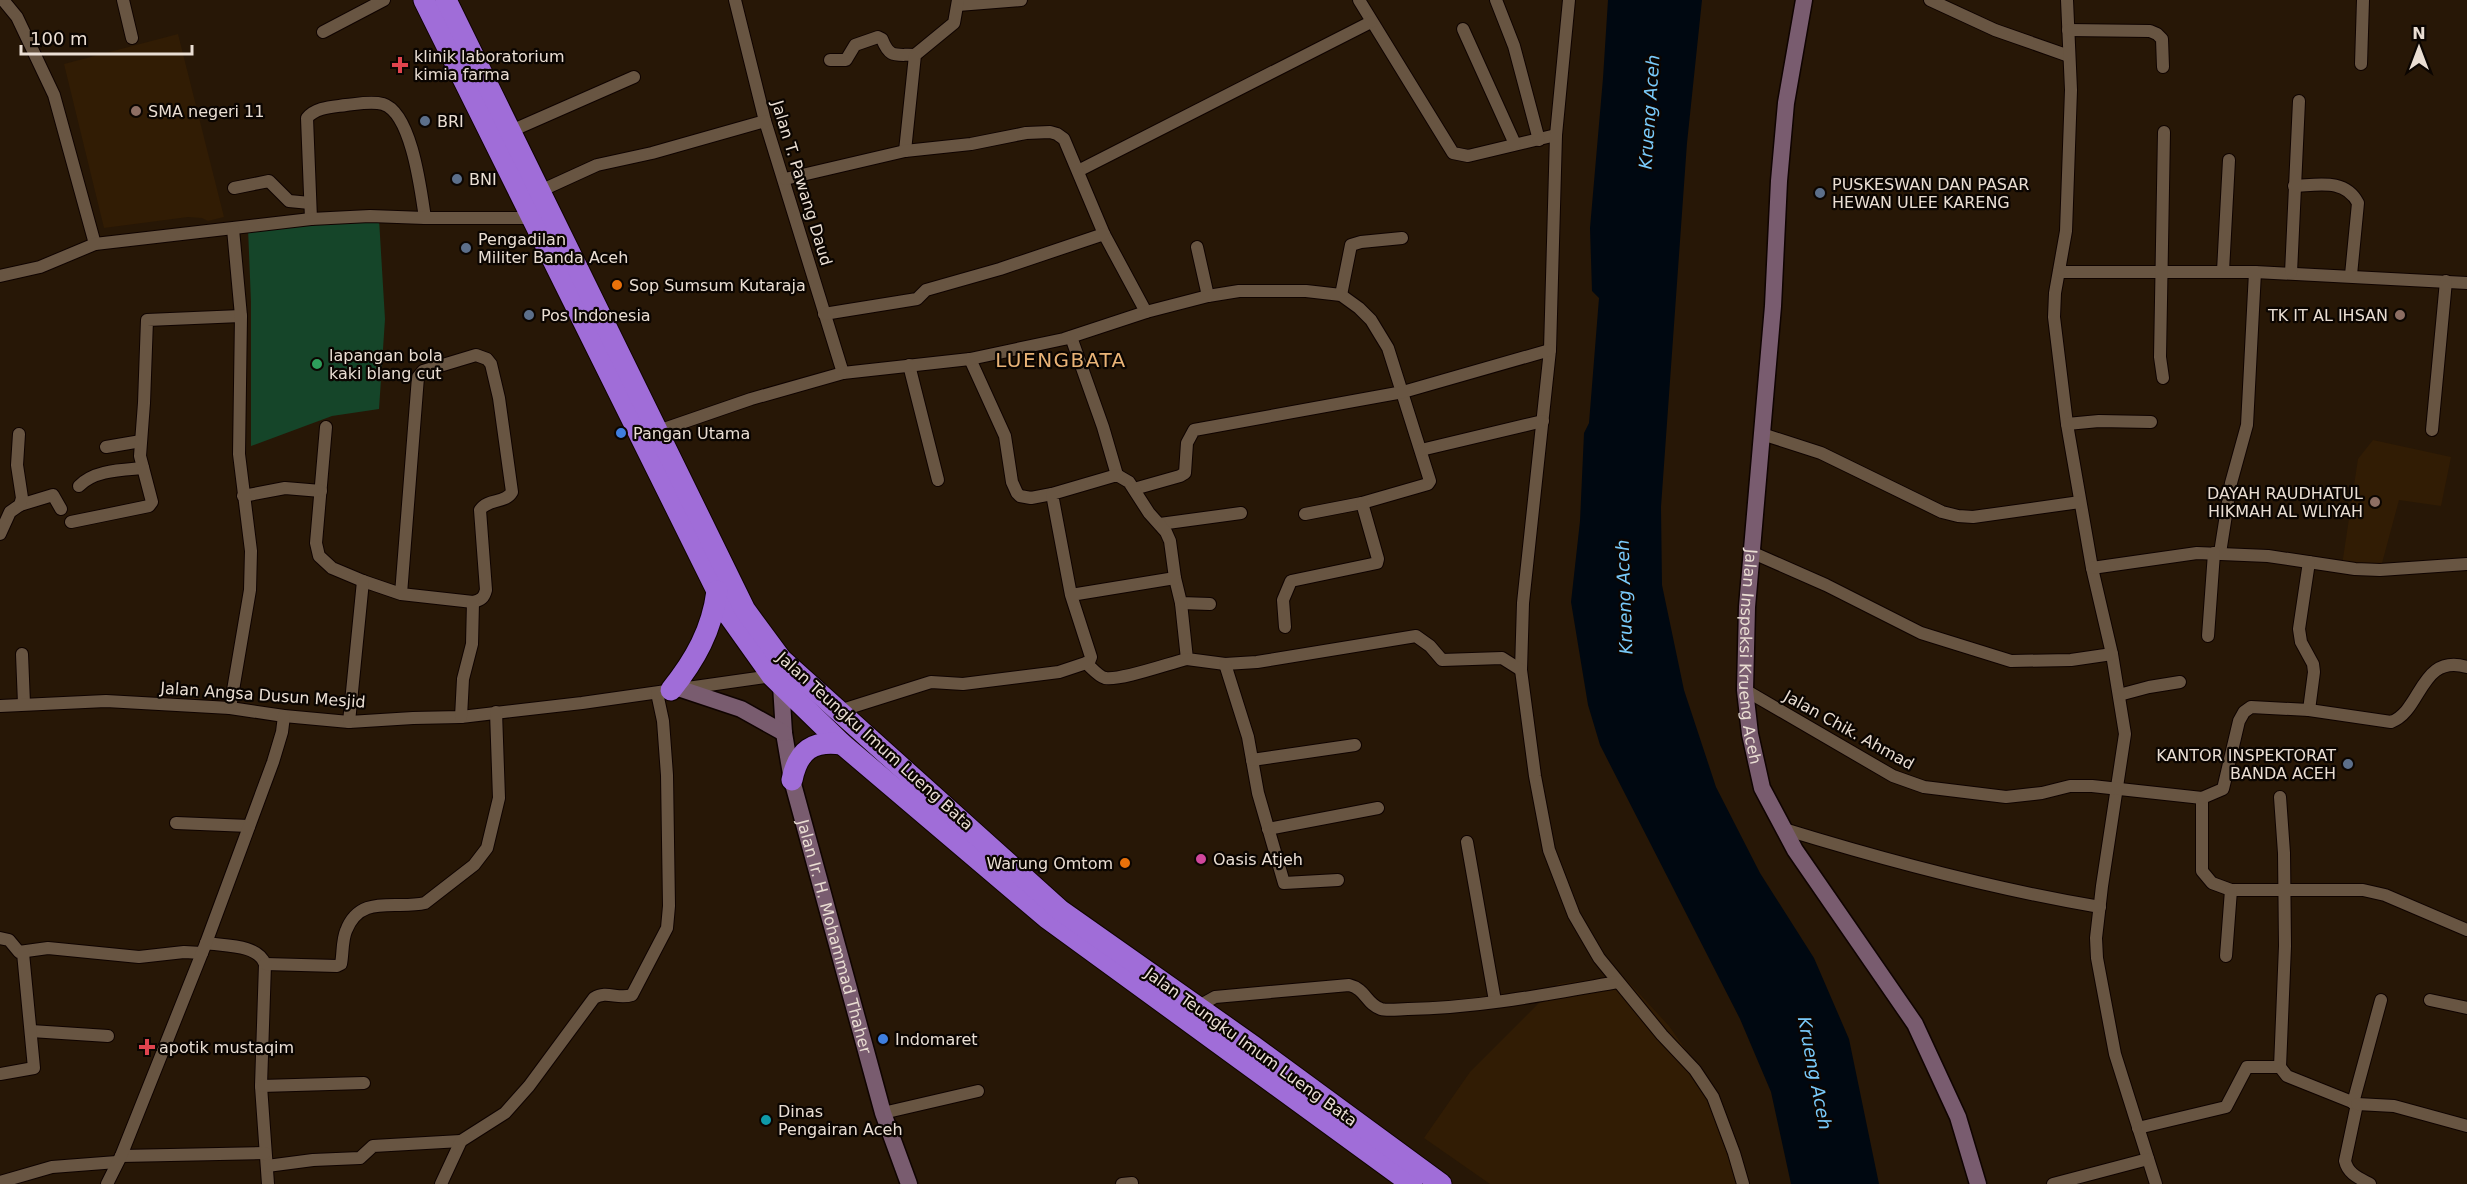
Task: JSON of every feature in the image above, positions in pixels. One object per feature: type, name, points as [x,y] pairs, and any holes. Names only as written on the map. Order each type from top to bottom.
[{"type":"highway","name":"Jalan Teungku Imum Lueng Bata","points":[[424,0],[532,218],[626,385],[658,431],[745,610],[781,659],[839,711],[1021,885],[1061,930],[1412,1184]]},
{"type":"highway","name":"Jalan Teungku Imum Lueng Bata","points":[[446,0],[540,191],[717,591],[730,617],[777,680],[842,744],[1021,885],[1069,916],[1197,1007],[1441,1184]]},
{"type":"highway","points":[[670,691],[688,668],[704,640],[714,614],[717,591]]},
{"type":"highway","points":[[792,780],[794,768],[801,756],[815,744],[825,742],[842,744]]},
{"type":"street","points":[[3,0],[17,16],[54,94],[95,244]]},
{"type":"street","points":[[123,0],[132,38]]},
{"type":"street","points":[[323,32],[384,0]]},
{"type":"street","name":"Jalan T. Pawang Daud","points":[[735,0],[765,121],[843,373]]},
{"type":"street","points":[[830,60],[846,60],[855,45],[878,37],[882,39],[886,50],[890,53],[915,55],[954,23],[958,2],[1021,0]]},
{"type":"street","points":[[1359,0],[1453,153],[1468,156],[1556,135]]},
{"type":"street","points":[[1496,0],[1514,46],[1539,140]]},
{"type":"street","points":[[1569,0],[1556,135],[1550,350],[1523,603],[1521,670],[1534,776],[1549,850],[1574,915],[1599,958],[1662,1035],[1695,1070],[1713,1097],[1743,1184]]},
{"type":"street","name":"Jalan Inspeksi Krueng Aceh","points":[[1804,0],[1786,103],[1779,181],[1773,306],[1751,552],[1745,690],[1750,734],[1762,788],[1784,829],[1915,1024],[1958,1117],[1978,1184]]},
{"type":"street","points":[[1930,0],[1995,30],[2069,57]]},
{"type":"street","points":[[2067,0],[2071,90],[2066,231],[2054,316],[2067,424],[2080,502],[2112,654],[2125,734],[2096,938],[2099,979],[2115,1054],[2156,1184]]},
{"type":"street","points":[[2361,64],[2363,0]]},
{"type":"street","points":[[1078,171],[1371,22]]},
{"type":"street","points":[[1463,29],[1515,144]]},
{"type":"street","points":[[2068,30],[2150,31],[2162,39],[2163,68]]},
{"type":"street","points":[[905,151],[915,55]]},
{"type":"street","points":[[511,131],[634,77]]},
{"type":"street","points":[[2291,273],[2299,101]]},
{"type":"street","points":[[311,219],[307,118],[315,111],[327,108],[376,103],[384,104],[397,113],[416,161],[425,218]]},
{"type":"street","points":[[540,191],[597,165],[652,153],[765,121]]},
{"type":"street","points":[[2163,378],[2160,357],[2164,132]]},
{"type":"street","points":[[784,179],[905,151],[971,144],[1026,133],[1057,134],[1064,140],[1104,234],[1146,312]]},
{"type":"street","points":[[2223,272],[2229,160]]},
{"type":"street","points":[[234,189],[269,182],[289,201],[310,203]]},
{"type":"street","points":[[2294,186],[2339,185],[2354,195],[2358,203],[2351,275]]},
{"type":"street","points":[[0,276],[40,267],[95,244],[311,219],[370,216],[532,218]]},
{"type":"street","points":[[230,708],[250,590],[251,551],[239,454],[241,316],[233,229]]},
{"type":"street","points":[[824,314],[917,298],[926,290],[1000,269],[1104,234]]},
{"type":"street","points":[[1341,295],[1351,245],[1402,238]]},
{"type":"street","points":[[1197,247],[1208,296]]},
{"type":"street","points":[[2059,272],[2255,272],[2351,275],[2467,283]]},
{"type":"street","points":[[2208,636],[2217,553],[2231,483],[2247,425],[2255,272]]},
{"type":"street","points":[[2432,430],[2446,282]]},
{"type":"street","points":[[658,431],[751,399],[843,373],[970,359],[1071,337],[1146,312],[1208,296],[1270,290],[1341,295],[1371,320],[1388,348],[1430,478],[1428,484],[1362,503],[1305,514]]},
{"type":"street","points":[[71,522],[149,506],[152,502],[140,456],[147,320],[241,316]]},
{"type":"street","points":[[1071,337],[1103,427],[1117,475],[1134,489],[1170,541],[1181,603],[1187,659]]},
{"type":"street","points":[[1134,489],[1185,473],[1187,443],[1194,430],[1403,393],[1550,350]]},
{"type":"street","points":[[326,427],[316,543],[319,556],[332,568],[401,594],[473,602],[484,597],[486,590],[480,510],[487,503],[507,498],[512,492],[499,398],[491,363],[476,355],[423,371],[418,377],[401,594]]},
{"type":"street","points":[[970,359],[1005,436],[1012,482],[1017,494],[1031,498],[1117,475]]},
{"type":"street","points":[[909,365],[938,480]]},
{"type":"street","points":[[1421,450],[1544,421]]},
{"type":"street","points":[[2067,424],[2099,421],[2151,422]]},
{"type":"street","points":[[20,434],[17,465],[22,498],[20,505]]},
{"type":"street","points":[[1762,434],[1821,453],[1942,512],[1958,516],[1972,517],[2080,502]]},
{"type":"street","points":[[106,447],[141,441]]},
{"type":"street","points":[[79,486],[86,479],[114,471],[143,468]]},
{"type":"street","points":[[243,496],[285,488],[321,491]]},
{"type":"street","points":[[839,711],[931,682],[963,684],[1059,672],[1086,663],[1091,657],[1071,595],[1052,494]]},
{"type":"street","points":[[0,534],[10,512],[20,505],[53,495],[61,509]]},
{"type":"street","points":[[1285,627],[1283,600],[1292,581],[1377,563],[1378,559],[1362,503]]},
{"type":"street","points":[[1160,524],[1241,513]]},
{"type":"street","points":[[1751,552],[1846,595],[1921,633],[2012,661],[2071,660],[2112,654]]},
{"type":"street","points":[[2092,567],[2196,553],[2268,556],[2380,570],[2467,564]]},
{"type":"street","points":[[2309,562],[2299,629],[2301,642],[2313,664],[2314,672],[2309,710]]},
{"type":"street","points":[[1071,595],[1175,578]]},
{"type":"street","points":[[349,722],[363,581]]},
{"type":"street","points":[[461,717],[463,679],[472,644],[473,602]]},
{"type":"street","points":[[1181,603],[1210,604]]},
{"type":"street","points":[[1086,663],[1102,677],[1107,678],[1187,659],[1225,664],[1287,658],[1416,636],[1430,646],[1442,660],[1491,657],[1507,660],[1521,670]]},
{"type":"street","points":[[22,654],[24,704]]},
{"type":"street","points":[[1225,664],[1248,737],[1268,829],[1284,883],[1338,880]]},
{"type":"street","points":[[2467,667],[2455,665],[2429,675],[2403,716],[2391,722],[2309,710],[2251,707],[2244,712],[2235,734],[2223,789],[2202,798],[2202,871],[2212,883],[2231,890],[2344,889],[2385,895],[2467,930]]},
{"type":"street","name":"Jalan Angsa Dusun Mesjid","points":[[0,706],[106,701],[230,708],[349,722],[413,717],[461,717],[777,680]]},
{"type":"street","name":"Jalan Ir. H. Mohammad Thaher","points":[[777,680],[792,780],[883,1113],[909,1184]]},
{"type":"street","points":[[2119,695],[2180,682]]},
{"type":"street","name":"Jalan Chik. Ahmad","points":[[1745,690],[1893,776],[1924,787],[2006,797],[2042,794],[2070,786],[2118,788],[2202,798]]},
{"type":"street","points":[[267,1166],[313,1160],[360,1158],[373,1146],[461,1141],[505,1113],[529,1086],[594,998],[605,993],[625,997],[632,995],[667,928],[669,906],[667,776],[663,721],[670,691],[741,709],[784,733]]},
{"type":"street","points":[[265,964],[337,966],[341,964],[346,930],[361,909],[372,905],[425,903],[474,864],[487,848],[499,798],[496,712]]},
{"type":"street","points":[[107,1184],[204,948],[282,732],[284,716]]},
{"type":"street","points":[[1252,760],[1355,745]]},
{"type":"street","points":[[2280,796],[2285,946],[2280,1067],[2287,1076],[2355,1103],[2394,1106],[2467,1126]]},
{"type":"street","points":[[1268,829],[1378,808]]},
{"type":"street","points":[[176,823],[249,826]]},
{"type":"street","points":[[1784,829],[1887,859],[2023,894],[2100,907]]},
{"type":"street","points":[[1467,842],[1495,1001]]},
{"type":"street","points":[[2226,956],[2231,890]]},
{"type":"street","points":[[0,938],[7,938],[16,950],[23,953],[48,948],[140,957],[204,948],[253,951],[260,955],[265,964],[261,1086],[268,1184]]},
{"type":"street","points":[[0,1074],[34,1068],[23,953]]},
{"type":"street","points":[[1197,1007],[1215,997],[1348,985],[1361,989],[1371,1002],[1381,1009],[1423,1008],[1495,1001],[1618,982]]},
{"type":"street","points":[[2370,1184],[2353,1175],[2346,1167],[2345,1161],[2355,1103],[2381,1000]]},
{"type":"street","points":[[2430,1000],[2467,1008]]},
{"type":"street","points":[[31,1031],[108,1036]]},
{"type":"street","points":[[2138,1128],[2226,1107],[2247,1067],[2280,1067]]},
{"type":"street","points":[[261,1086],[364,1083]]},
{"type":"street","points":[[883,1113],[978,1091]]},
{"type":"street","points":[[441,1184],[461,1141]]},
{"type":"street","points":[[0,1182],[52,1167],[119,1159],[265,1153]]},
{"type":"street","points":[[2053,1184],[2148,1159]]},
{"type":"shaded area","name":"SMA negeri 11","points":[[178,34],[224,217],[208,221],[188,217],[104,228],[64,64]]},
{"type":"shaded area","name":"DAYAH RAUDHATUL HIKMAH AL WLIYAH","points":[[2373,440],[2451,457],[2441,506],[2399,500],[2381,567],[2342,565],[2358,459]]},
{"type":"shaded area","points":[[1622,975],[1669,1026],[1717,1094],[1750,1184],[1490,1184],[1424,1138],[1470,1072],[1558,984]]},
{"type":"green space","name":"lapangan bola kaki blang cut","points":[[379,219],[385,319],[379,409],[332,416],[251,446],[251,302],[248,228]]},
{"type":"water","name":"Krueng Aceh","points":[[1608,0],[1702,0],[1687,143],[1661,507],[1662,585],[1684,690],[1716,787],[1760,873],[1814,958],[1849,1039],[1879,1184],[1791,1184],[1771,1092],[1740,1019],[1600,745],[1588,705],[1571,602],[1580,521],[1584,433],[1589,423],[1599,298],[1592,291],[1590,228]]},
{"type":"place","name":"klinik laboratorium kimia farma","points":[[400,65]]},
{"type":"place","name":"SMA negeri 11","points":[[136,111]]},
{"type":"place","name":"BRI","points":[[425,121]]},
{"type":"place","name":"BNI","points":[[457,179]]},
{"type":"place","name":"PUSKESWAN DAN PASAR HEWAN ULEE KARENG","points":[[1820,193]]},
{"type":"place","name":"Pengadilan Militer Banda Aceh","points":[[466,248]]},
{"type":"place","name":"Sop Sumsum Kutaraja","points":[[617,285]]},
{"type":"place","name":"Pos Indonesia","points":[[529,315]]},
{"type":"place","name":"TK IT AL IHSAN","points":[[2400,315]]},
{"type":"place","name":"lapangan bola kaki blang cut","points":[[317,364]]},
{"type":"place","name":"Pangan Utama","points":[[621,433]]},
{"type":"place","name":"DAYAH RAUDHATUL HIKMAH AL WLIYAH","points":[[2375,502]]},
{"type":"place","name":"KANTOR INSPEKTORAT BANDA ACEH","points":[[2348,764]]},
{"type":"place","name":"Oasis Atjeh","points":[[1201,859]]},
{"type":"place","name":"Warung Omtom","points":[[1125,863]]},
{"type":"place","name":"Indomaret","points":[[883,1039]]},
{"type":"place","name":"apotik mustaqim","points":[[147,1047]]},
{"type":"place","name":"Dinas Pengairan Aceh","points":[[766,1120]]},
{"type":"district","name":"LUENGBATA","points":[[1061,360]]}]
